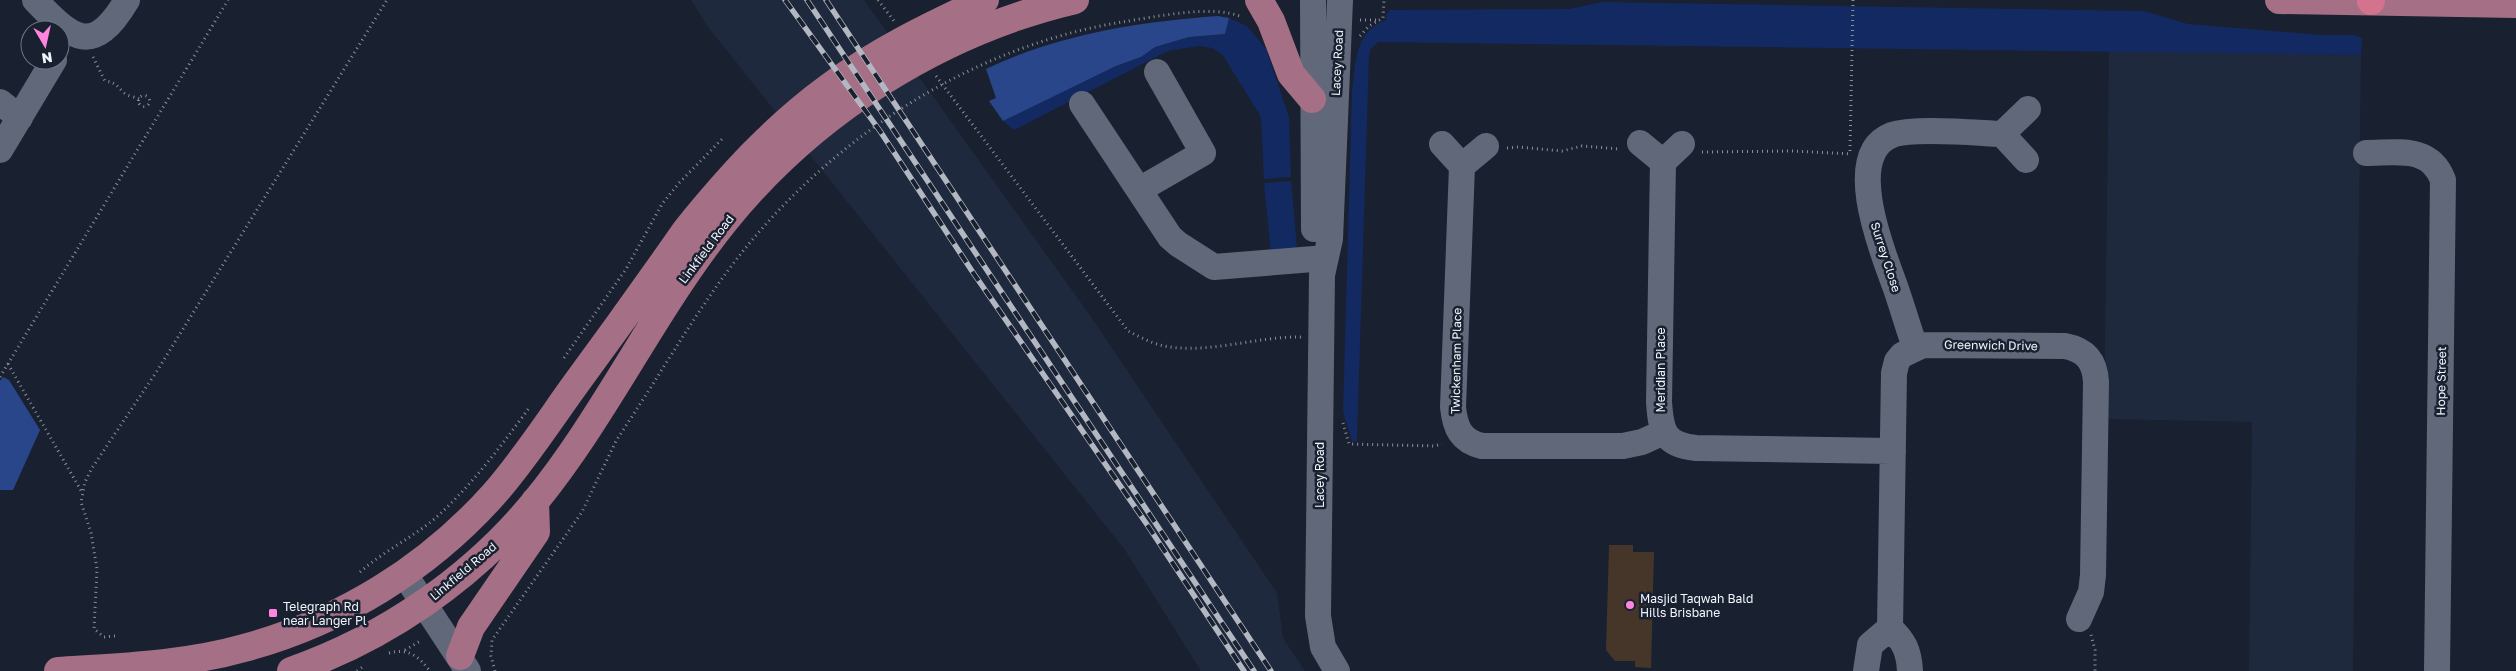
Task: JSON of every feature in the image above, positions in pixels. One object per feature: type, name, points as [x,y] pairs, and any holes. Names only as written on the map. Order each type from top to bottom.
[{"type":"main road","name":"Linkfield Road","points":[[58,671],[168,662],[243,648],[313,624],[365,599],[398,579],[469,520],[513,472],[686,230],[749,175],[896,74],[985,0]]},
{"type":"main road","name":"Linkfield Road","points":[[946,32],[1021,16],[1075,0]]},
{"type":"main road","points":[[2279,0],[2516,4]]},
{"type":"main road","points":[[1254,12],[1271,21],[1291,74],[1312,99]]},
{"type":"main road","name":"Linkfield Road","points":[[292,671],[340,651],[418,608],[485,554],[509,531],[535,502],[588,427],[703,250],[749,175]]},
{"type":"main road","points":[[460,666],[465,640],[482,609],[536,532],[535,502]]},
{"type":"street","points":[[35,0],[50,20]]},
{"type":"street","points":[[70,40],[104,31],[115,20],[127,0]]},
{"type":"street","name":"Lacey Road","points":[[1313,0],[1313,223],[1322,264],[1318,621],[1323,647],[1337,671]]},
{"type":"street","name":"Lacey Road","points":[[1322,264],[1330,239],[1340,0]]},
{"type":"street","points":[[0,150],[10,110],[45,70]]},
{"type":"street","points":[[1139,190],[1203,153],[1157,72]]},
{"type":"street","points":[[1082,104],[1170,237],[1178,244],[1214,267],[1322,264]]},
{"type":"street","points":[[1860,158],[1872,154],[1882,140],[1902,133],[2002,134],[2028,109]]},
{"type":"street","points":[[2002,134],[2026,160]]},
{"type":"street","points":[[1640,143],[1662,162],[1682,144]]},
{"type":"street","points":[[1442,144],[1462,166],[1486,146]]},
{"type":"street","name":"Hope Street","points":[[2366,153],[2423,156],[2439,169],[2443,180],[2437,671]]},
{"type":"street","name":"Surrey Close","points":[[1860,158],[1876,237],[1915,347]]},
{"type":"street","name":"Meridian Place","points":[[1662,162],[1659,402],[1664,432]]},
{"type":"street","name":"Twickenham Place","points":[[1462,166],[1453,407],[1454,420],[1459,432],[1473,444],[1482,446],[1623,446],[1642,442],[1664,432]]},
{"type":"street","name":"Greenwich Drive","points":[[1915,347],[1937,345],[2065,346],[2076,348],[2089,358],[2096,382],[2093,575],[2091,592],[2079,619]]},
{"type":"street","points":[[1910,671],[1910,658],[1905,643],[1890,628],[1895,368],[1902,355],[1915,347]]},
{"type":"street","points":[[1664,432],[1675,444],[1696,448],[1893,451]]},
{"type":"street","points":[[398,579],[460,666]]},
{"type":"street","points":[[1866,671],[1870,645],[1890,628]]},
{"type":"path","points":[[0,377],[228,0]]},
{"type":"path","points":[[115,636],[104,636],[94,628],[97,569],[91,533],[81,502],[92,468],[157,371],[387,0]]},
{"type":"path","points":[[878,0],[896,24]]},
{"type":"path","points":[[1383,18],[1384,0]]},
{"type":"path","points":[[1682,144],[1692,152],[1794,150],[1860,158],[1853,0]]},
{"type":"path","points":[[495,671],[492,664],[491,647],[499,629],[582,512],[616,441],[721,280],[775,214],[816,174],[873,128],[910,104],[972,70],[1043,42],[1111,24],[1212,12],[1234,14],[1254,12]]},
{"type":"path","points":[[90,49],[96,66],[105,81],[112,82],[119,86],[124,93],[140,99]]},
{"type":"path","points":[[932,71],[1128,332],[1160,345],[1194,348],[1271,338],[1321,338]]},
{"type":"path","points":[[560,366],[626,269],[662,204],[679,183],[724,137]]},
{"type":"path","points":[[1486,146],[1496,156],[1505,149],[1518,147],[1562,151],[1582,146],[1600,146],[1629,152],[1640,143]]},
{"type":"path","points":[[8,364],[83,494]]},
{"type":"path","points":[[360,572],[376,557],[440,514],[492,456],[534,401]]},
{"type":"path","points":[[1349,444],[1434,446],[1442,444],[1459,432]]},
{"type":"path","points":[[2079,619],[2093,637],[2095,671]]},
{"type":"path","points":[[384,655],[405,650],[418,656],[430,671]]},
{"type":"path","points":[[357,671],[366,664]]},
{"type":"shaded area","points":[[691,0],[864,0],[1089,314],[1277,593],[1283,638],[1305,671],[1201,671],[1125,550],[708,27]]},
{"type":"shaded area","points":[[1602,2],[2144,11],[2188,24],[2323,35],[2355,35],[2362,38],[2361,55],[1378,42],[1370,50],[1369,57],[1357,442],[1352,441],[1343,412],[1352,92],[1356,59],[1362,40],[1376,25],[1386,20],[1386,15],[1390,10],[1569,9]]},
{"type":"shaded area","points":[[1218,16],[1229,18],[1225,34],[1189,37],[1155,47],[1141,57],[1116,66],[1003,121],[989,101],[996,98],[986,69],[1014,57],[1071,38],[1099,32],[1158,22]]},
{"type":"shaded area","points":[[1229,18],[1247,26],[1266,49],[1289,117],[1291,177],[1264,179],[1261,117],[1222,54],[1212,48],[1199,46],[1168,51],[1014,130],[1003,121],[1116,66],[1141,57],[1155,47],[1189,37],[1224,34]]},
{"type":"shaded area","points":[[2109,51],[2361,55],[2353,671],[2249,671],[2252,422],[2104,419]]},
{"type":"shaded area","points":[[1291,181],[1297,248],[1271,253],[1264,183]]},
{"type":"shaded area","points":[[3,377],[9,380],[40,430],[13,490],[0,490],[0,381]]},
{"type":"building","name":"Masjid Taqwah Bald Hills Brisbane","points":[[1609,545],[1633,545],[1633,552],[1654,552],[1651,668],[1635,667],[1635,661],[1615,661],[1606,650]]},
{"type":"railway","points":[[785,0],[880,131],[972,271],[1148,526],[1244,671]]},
{"type":"railway","points":[[807,0],[1254,671]]},
{"type":"railway","points":[[826,0],[1271,671]]},
{"type":"place","name":"Masjid Taqwah Bald Hills Brisbane","points":[[1630,605]]},
{"type":"place","name":"Telegraph Rd near Langer Pl","points":[[273,613]]}]
